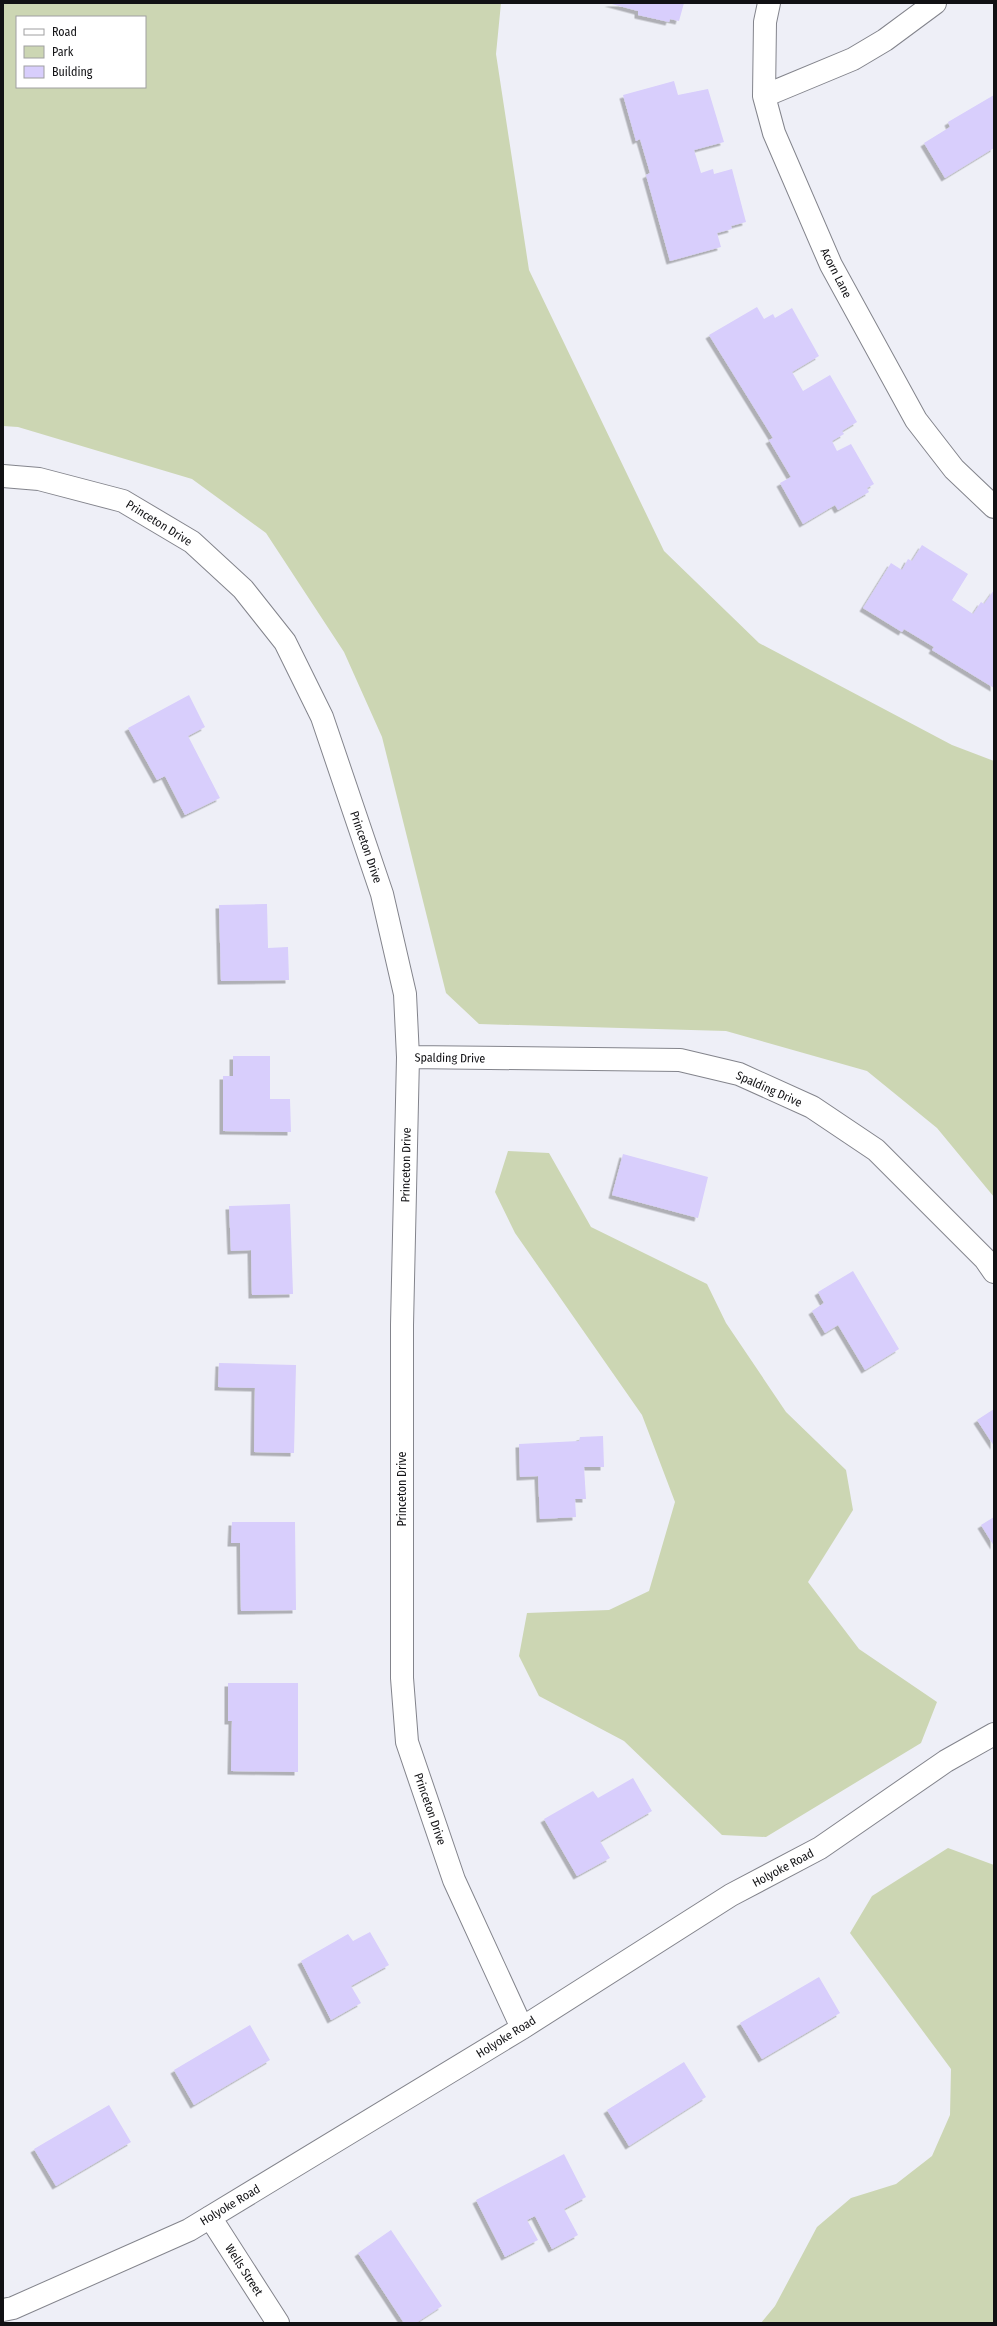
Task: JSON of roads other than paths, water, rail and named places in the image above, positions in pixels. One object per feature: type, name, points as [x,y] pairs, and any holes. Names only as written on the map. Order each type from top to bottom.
[{"type":"street","name":"Acorn Lane","points":[[769,3],[766,22],[764,96],[774,133],[831,265],[916,420],[954,470],[994,507]]},
{"type":"street","points":[[764,96],[853,59],[885,40],[934,3]]},
{"type":"street","name":"Princeton Drive","points":[[3,476],[39,479],[123,501],[192,542],[243,589],[285,642],[322,717],[382,894],[405,994],[408,1058],[402,1325],[402,1678],[407,1742],[454,1880],[522,2028]]},
{"type":"street","name":"Spalding Drive","points":[[408,1058],[680,1060],[739,1074],[812,1108],[876,1150],[985,1259],[994,1272]]},
{"type":"street","name":"Holyoke Road","points":[[3,2310],[13,2308],[181,2234],[522,2028],[731,1896],[820,1848],[946,1761],[994,1734]]},
{"type":"street","name":"Wells Street","points":[[210,2217],[278,2323]]}]
